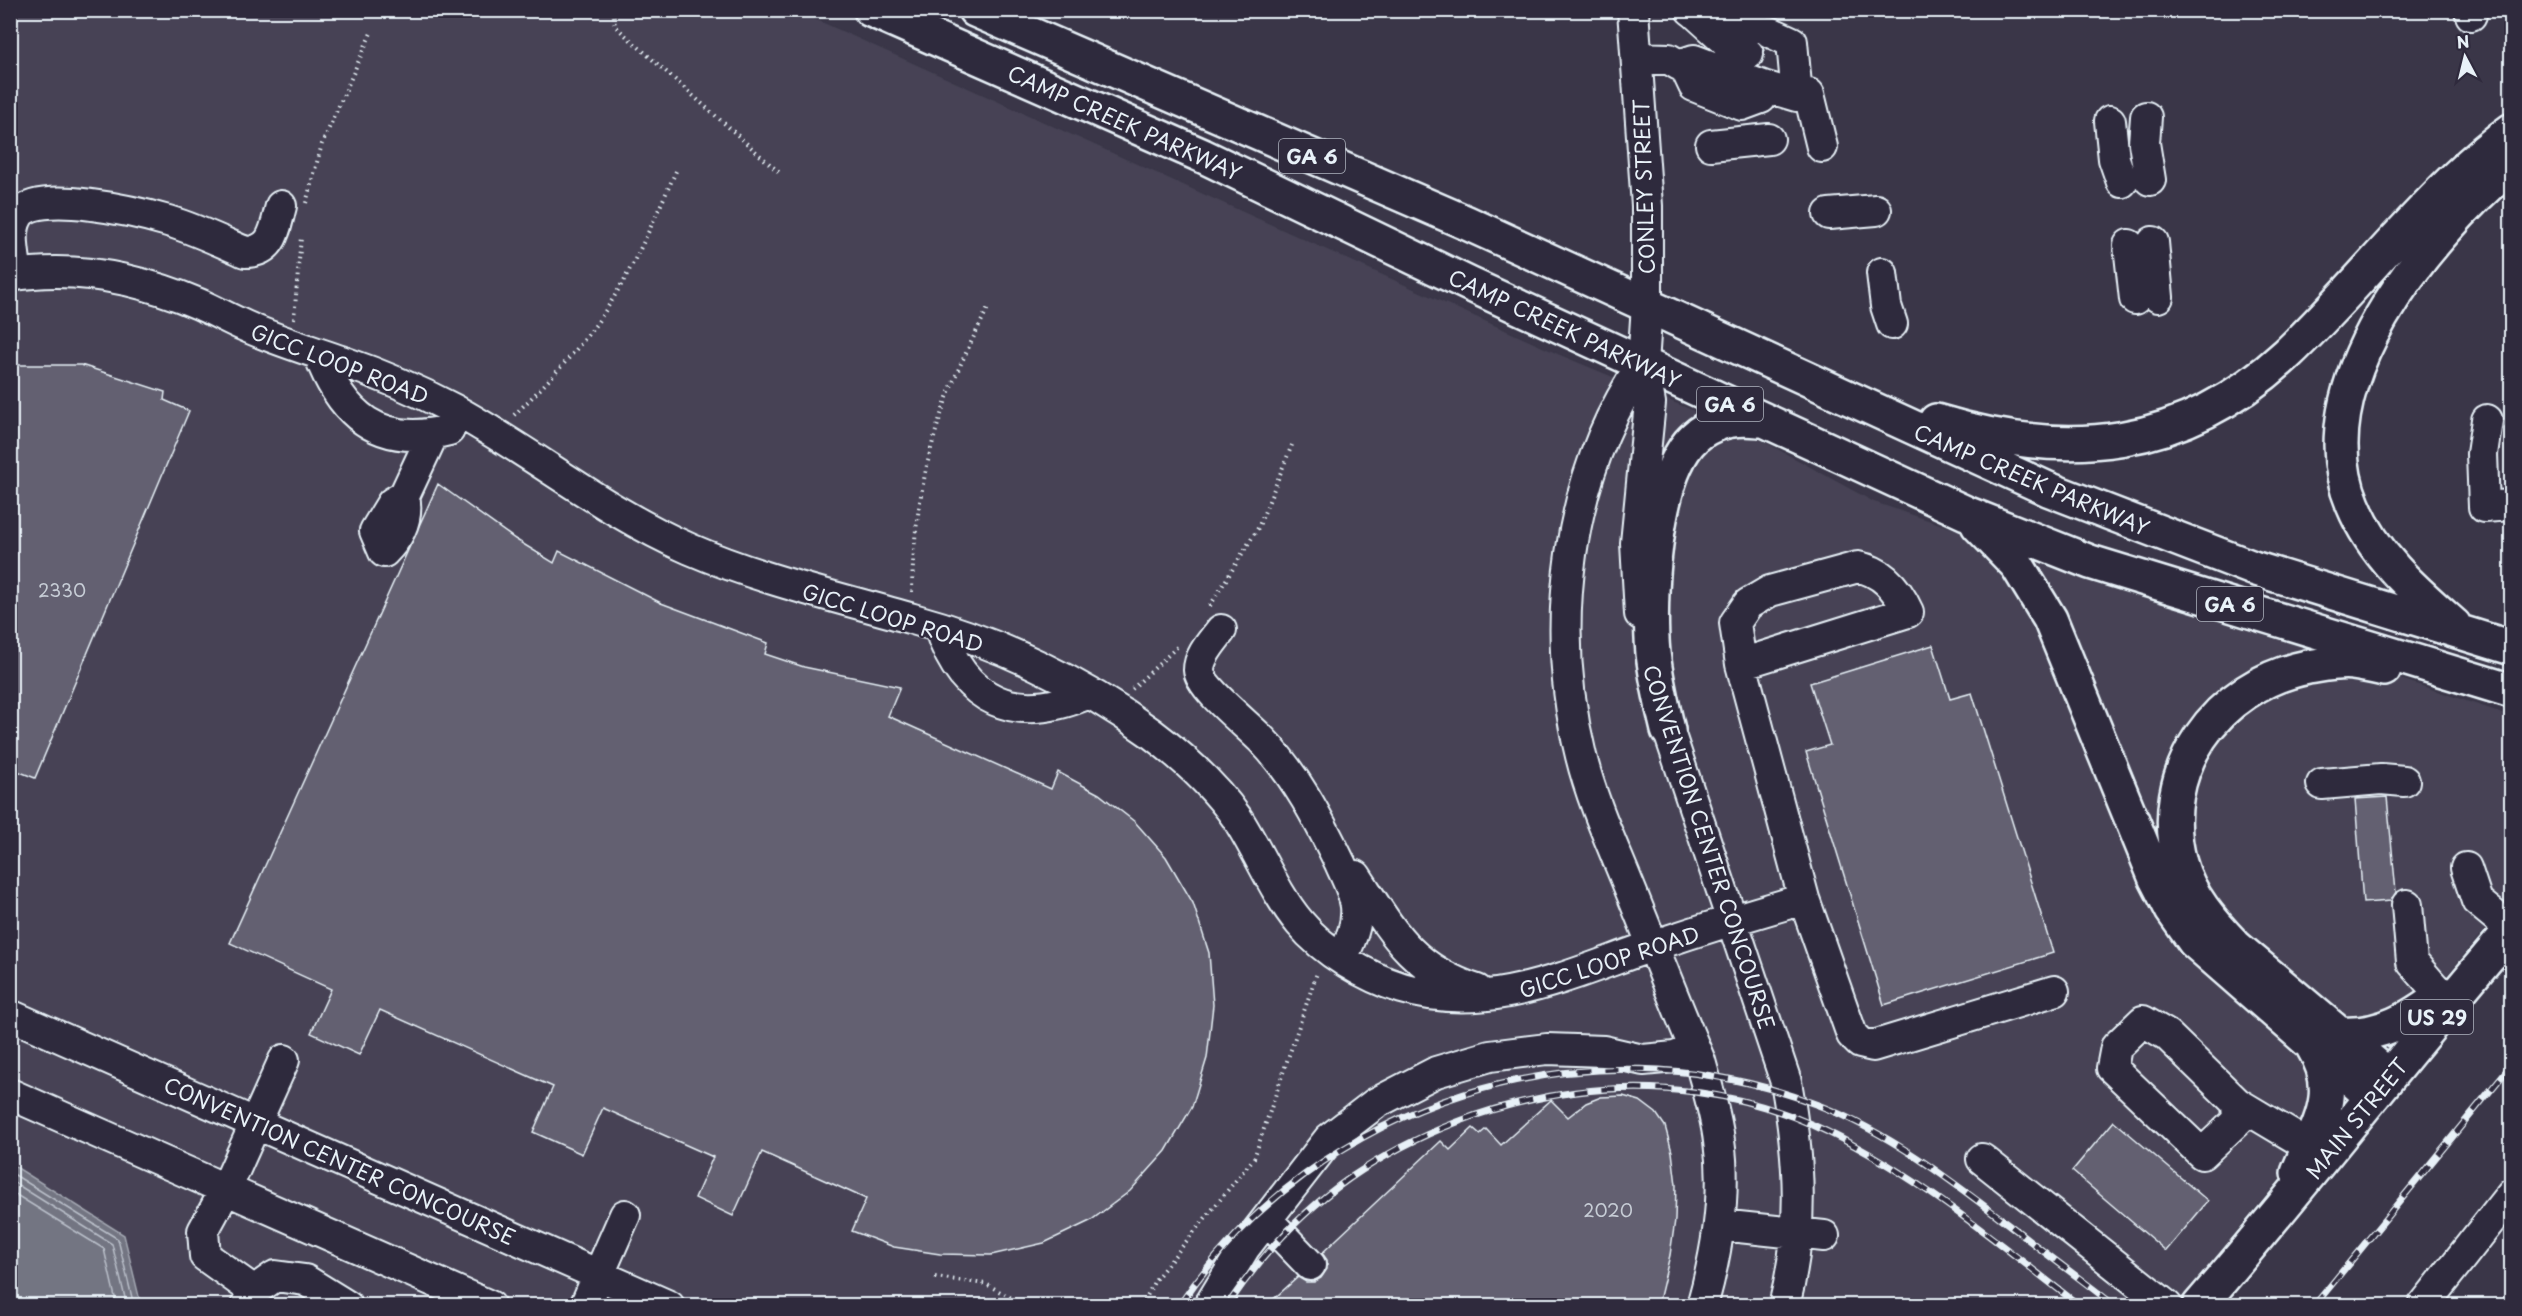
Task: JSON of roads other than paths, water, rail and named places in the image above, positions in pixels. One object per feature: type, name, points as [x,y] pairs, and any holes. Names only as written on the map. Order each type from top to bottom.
[{"type":"main road","name":"CAMP CREEK PARKWAY","points":[[871,10],[1203,156],[1643,364],[1966,513],[2090,561],[2504,689]]},
{"type":"main road","name":"CAMP CREEK PARKWAY","points":[[975,10],[1467,223],[2048,489],[2186,543],[2294,581],[2511,648]]},
{"type":"main road","points":[[1822,386],[1962,429],[2011,440],[2052,444],[2092,443],[2135,436],[2178,424],[2216,406],[2253,382],[2286,355],[2460,173],[2511,130]]},
{"type":"main road","points":[[2462,632],[2403,579],[2381,555],[2366,532],[2352,504],[2344,475],[2340,447],[2342,416],[2353,378],[2371,338],[2410,274],[2444,228],[2477,194],[2511,165]]},
{"type":"main road","points":[[1668,730],[1654,663],[1651,618],[1656,547],[1670,482],[1677,460],[1683,451],[1707,428],[1740,418],[1764,420]]},
{"type":"main road","points":[[1966,513],[2017,565],[2050,620],[2156,879],[2172,910],[2194,941],[2220,966],[2325,1038],[2369,1034],[2387,1029],[2414,1015],[2441,996],[2486,959]]},
{"type":"main road","points":[[2381,1086],[2325,1038],[2235,946],[2199,903],[2180,863],[2176,832],[2176,801],[2188,756],[2202,732],[2229,704],[2247,690],[2290,671],[2323,664],[2352,662],[2451,684],[2504,689]]},
{"type":"main road","name":"MAIN STREET","points":[[2199,1305],[2285,1205],[2511,929]]},
{"type":"main road","points":[[2285,1205],[2324,1107],[2327,1079],[2321,1060],[2325,1038]]},
{"type":"street","points":[[1693,12],[1735,16],[1776,55],[1822,147]]},
{"type":"street","name":"CONLEY STREET","points":[[1638,13],[1637,58],[1647,206],[1647,305],[1643,364]]},
{"type":"street","points":[[1640,93],[1656,64],[1678,64],[1694,60],[1763,86],[1776,55]]},
{"type":"street","points":[[1637,58],[1678,64],[1761,98],[1776,55]]},
{"type":"street","points":[[2110,121],[2114,159],[2136,181],[2144,143],[2146,117]]},
{"type":"street","points":[[1710,145],[1769,139]]},
{"type":"street","points":[[10,205],[28,201],[84,204],[139,214],[169,221],[245,252],[256,252],[266,246],[293,209]]},
{"type":"street","points":[[14,275],[13,230],[18,214],[30,206],[47,203]]},
{"type":"street","points":[[1829,214],[1876,210]]},
{"type":"street","points":[[2141,244],[2146,298]]},
{"type":"street","name":"GICC LOOP ROAD","points":[[14,275],[64,271],[109,276],[156,287],[307,350],[396,382],[483,426],[584,493],[686,547],[743,571],[798,589],[927,623],[1018,657],[1100,699],[1148,731],[1182,758],[1211,786],[1235,815],[1300,923],[1334,952],[1369,974],[1399,987],[1433,995],[1470,998],[1509,994],[1548,984],[1653,946],[1804,899]]},
{"type":"street","points":[[1882,273],[1886,306],[1892,324]]},
{"type":"street","points":[[307,350],[356,414],[377,429],[401,435],[426,436],[449,430],[483,426]]},
{"type":"street","name":"CONVENTION CENTER CONCOURSE","points":[[1643,364],[1650,403],[1636,543],[1637,580],[1648,656],[1668,730],[1786,1082],[1795,1132],[1799,1182],[1810,1234],[1790,1283],[1784,1305]]},
{"type":"street","points":[[1643,364],[1623,393],[1586,488],[1572,550],[1566,626],[1572,714],[1593,798],[1695,1049],[1712,1103],[1720,1142],[1720,1225],[1713,1267],[1702,1305]]},
{"type":"street","points":[[2487,420],[2482,454],[2484,507],[2511,505]]},
{"type":"street","points":[[404,496],[434,434]]},
{"type":"street","points":[[1741,664],[1908,612],[1899,592],[1870,569],[1858,567],[1770,591],[1748,603],[1735,623],[1741,664],[1804,899],[1852,1035],[1860,1043],[1873,1046],[2054,991]]},
{"type":"street","points":[[1212,622],[1199,669],[1202,681],[1211,693],[1264,742],[1286,769],[1392,932],[1409,952],[1430,969],[1454,982],[1479,990],[1509,994]]},
{"type":"street","points":[[927,623],[959,671],[975,687],[997,701],[1021,708],[1044,708],[1068,702],[1100,699]]},
{"type":"street","points":[[2322,784],[2381,779],[2403,782]]},
{"type":"street","points":[[1310,806],[1341,867],[1356,904],[1356,922],[1352,938],[1334,952]]},
{"type":"street","points":[[2466,868],[2476,901],[2511,929]]},
{"type":"street","points":[[2407,905],[2412,962],[2441,996]]},
{"type":"street","name":"CONVENTION CENTER CONCOURSE","points":[[10,1015],[669,1305]]},
{"type":"street","points":[[1209,1305],[1245,1247],[1329,1139],[1376,1103],[1436,1072],[1490,1056],[1547,1049],[1604,1051],[1643,1060],[1675,1057],[1695,1049]]},
{"type":"street","points":[[284,1059],[226,1189],[203,1231],[205,1256],[250,1298],[275,1276],[305,1280],[347,1305]]},
{"type":"street","points":[[10,1094],[490,1305]]},
{"type":"street","points":[[2237,1103],[2309,1146]]},
{"type":"street","points":[[1982,1159],[2167,1305]]},
{"type":"street","points":[[2423,1305],[2511,1193]]},
{"type":"street","points":[[585,1305],[625,1215]]},
{"type":"street","points":[[1267,1220],[1310,1265]]},
{"type":"street","points":[[1720,1225],[1810,1234]]},
{"type":"water","points":[[11,1164],[124,1235],[141,1305],[11,1305]]},
{"type":"railway","points":[[2314,1306],[2512,1064]]},
{"type":"railway","points":[[1179,1306],[1237,1234],[1305,1175],[1381,1128],[1464,1094],[1551,1074],[1641,1069],[1730,1079],[1818,1105],[1846,1117],[1924,1162],[2115,1306]]},
{"type":"railway","points":[[1227,1306],[1282,1236],[1315,1205],[1350,1178],[1402,1147],[1457,1122],[1515,1104],[1575,1092],[1636,1088],[1696,1092],[1755,1104],[1813,1125],[1849,1143],[1918,1184],[2080,1306]]}]
